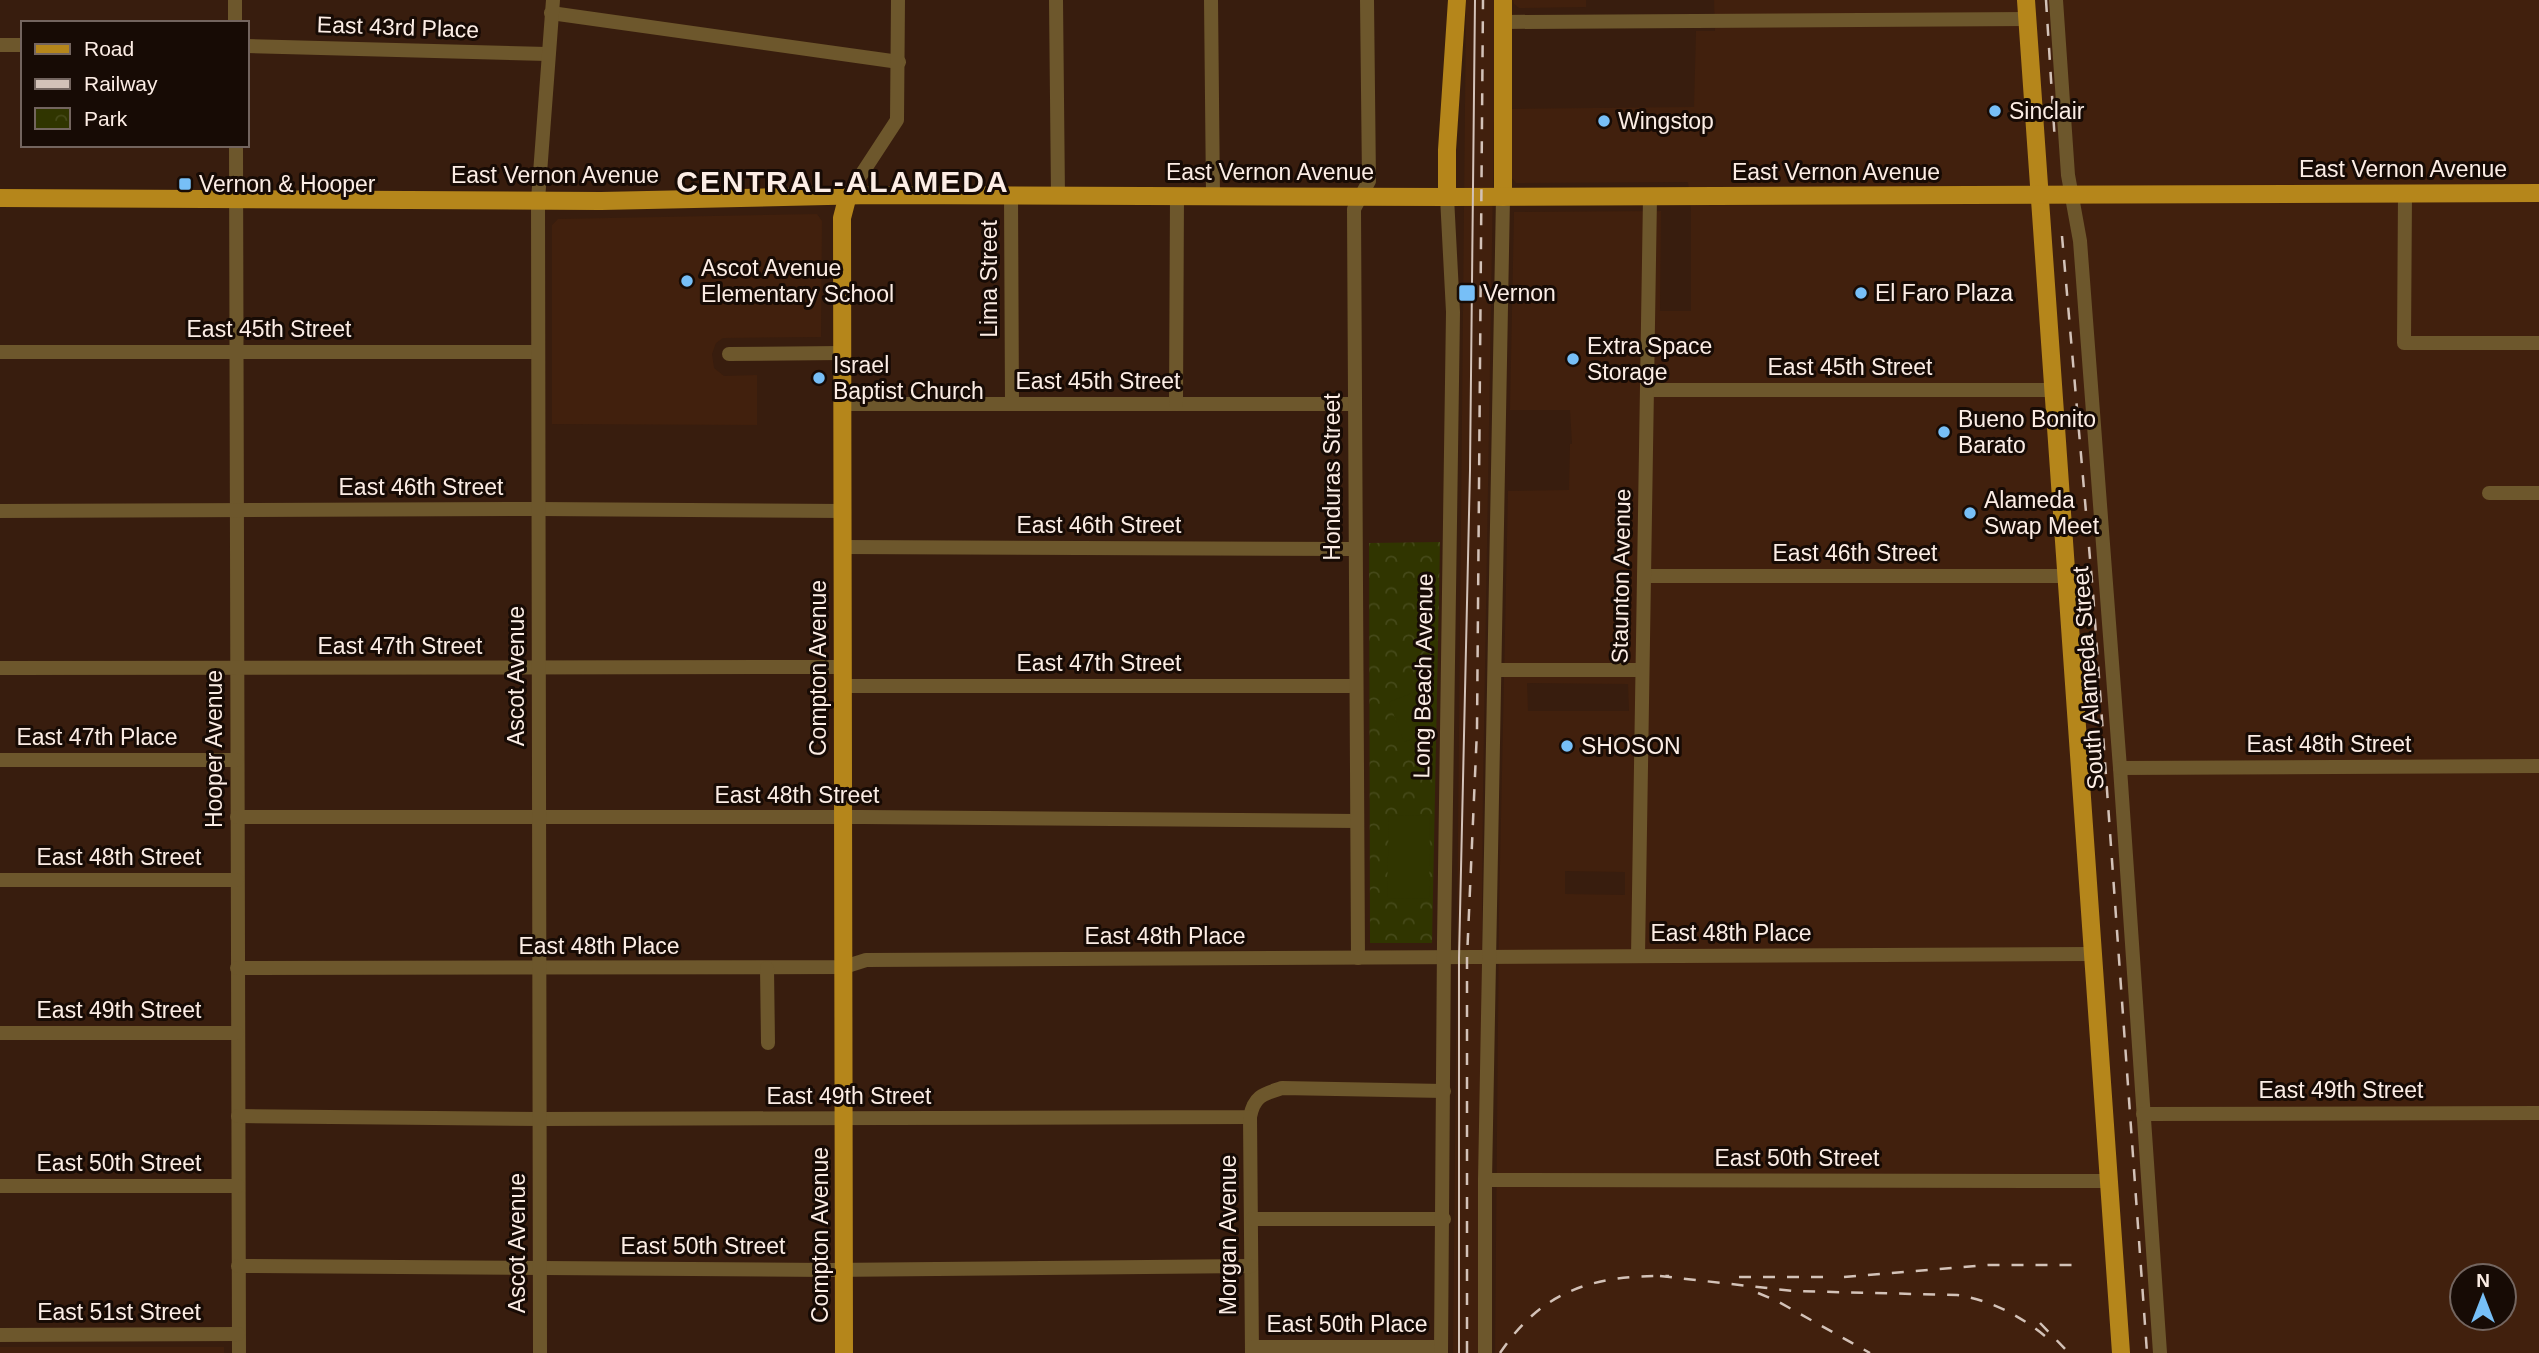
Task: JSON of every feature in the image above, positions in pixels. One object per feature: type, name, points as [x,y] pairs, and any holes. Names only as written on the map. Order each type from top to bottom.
[{"type":"main road","name":"Long Beach Avenue","points":[[1447,197],[1447,150],[1457,0]]},
{"type":"main road","points":[[1503,0],[1503,197]]},
{"type":"main road","name":"South Alameda Street","points":[[2026,0],[2121,1353]]},
{"type":"main road","name":"East Vernon Avenue","points":[[0,198],[650,200],[848,195],[1650,197],[2539,193]]},
{"type":"main road","name":"Compton Avenue","points":[[844,1353],[842,218],[848,195]]},
{"type":"street","points":[[235,0],[235,21]]},
{"type":"street","name":"Compton Avenue","points":[[848,195],[897,120],[898,0]]},
{"type":"street","points":[[1055,0],[1058,196]]},
{"type":"street","points":[[1211,0],[1213,196]]},
{"type":"street","name":"Honduras Street","points":[[1358,958],[1354,209],[1369,181],[1367,0]]},
{"type":"street","name":"South Alameda Street","points":[[2056,0],[2068,174],[2080,239],[2160,1353]]},
{"type":"street","points":[[552,6],[899,62]]},
{"type":"street","name":"Ascot Avenue","points":[[540,1353],[538,200],[552,6]]},
{"type":"street","points":[[1503,22],[2028,19]]},
{"type":"street","points":[[0,45],[21,45]]},
{"type":"street","name":"East 43rd Place","points":[[248,46],[547,54]]},
{"type":"street","name":"Hooper Avenue","points":[[236,147],[239,1353]]},
{"type":"street","points":[[2405,194],[2404,343],[2539,343]]},
{"type":"street","name":"Lima Street","points":[[1012,195],[1012,404]]},
{"type":"street","points":[[1177,196],[1177,404]]},
{"type":"street","name":"Long Beach Avenue","points":[[1441,1350],[1453,312],[1447,197]]},
{"type":"street","points":[[1485,1353],[1485,1181],[1503,197]]},
{"type":"street","name":"Staunton Avenue","points":[[1638,956],[1650,197]]},
{"type":"street","name":"East 45th Street","points":[[0,352],[538,352]]},
{"type":"street","points":[[729,354],[842,353]]},
{"type":"street","name":"East 45th Street","points":[[1647,390],[2054,390]]},
{"type":"street","name":"East 45th Street","points":[[842,404],[1354,404]]},
{"type":"street","points":[[2489,493],[2539,493]]},
{"type":"street","name":"East 46th Street","points":[[0,511],[843,511]]},
{"type":"street","name":"East 46th Street","points":[[843,547],[1355,549]]},
{"type":"street","name":"East 46th Street","points":[[1644,576],[2067,576]]},
{"type":"street","name":"East 47th Street","points":[[0,668],[842,667]]},
{"type":"street","points":[[1495,670],[1642,670]]},
{"type":"street","name":"East 47th Street","points":[[842,686],[1355,686]]},
{"type":"street","name":"East 47th Place","points":[[0,760],[237,760]]},
{"type":"street","name":"East 48th Street","points":[[2120,768],[2539,766]]},
{"type":"street","name":"East 48th Street","points":[[237,817],[843,817],[1356,821]]},
{"type":"street","name":"East 48th Street","points":[[0,880],[237,880]]},
{"type":"street","name":"East 48th Place","points":[[237,968],[541,970],[844,967],[866,960],[2093,954]]},
{"type":"street","points":[[767,968],[768,1043]]},
{"type":"street","name":"East 49th Street","points":[[0,1033],[237,1033]]},
{"type":"street","points":[[1250,1117],[1252,1105],[1262,1094],[1282,1088],[1444,1091]]},
{"type":"street","name":"East 49th Street","points":[[2143,1114],[2539,1113]]},
{"type":"street","name":"East 49th Street","points":[[238,1116],[540,1119],[1250,1117]]},
{"type":"street","name":"Morgan Avenue","points":[[1250,1117],[1252,1350]]},
{"type":"street","name":"East 50th Street","points":[[1485,1181],[2109,1181]]},
{"type":"street","name":"East 50th Street","points":[[0,1186],[238,1186]]},
{"type":"street","points":[[1252,1219],[1444,1219]]},
{"type":"street","name":"East 50th Street","points":[[238,1266],[845,1269],[1251,1266]]},
{"type":"street","name":"East 51st Street","points":[[0,1335],[238,1334]]},
{"type":"street","name":"East 50th Place","points":[[1252,1350],[1441,1350]]},
{"type":"shaded area","points":[[1466,0],[1496,0],[1483,791],[1479,1353],[1453,1353]]},
{"type":"shaded area","points":[[1513,0],[1586,0],[1586,7],[1519,8]]},
{"type":"shaded area","points":[[1714,0],[2539,0],[2539,1353],[1495,1353],[1499,912],[1508,491],[1569,490],[1572,444],[1570,410],[1510,410],[1514,212],[1661,211],[1660,311],[1691,311],[1691,211],[1688,182],[1516,183],[1510,176],[1510,109],[1694,107],[1696,31],[1715,31]],"holes":[[[1527,683],[1628,684],[1629,711],[1528,711]],[[1565,871],[1625,872],[1625,895],[1565,894]]]},
{"type":"shaded area","name":"Ascot Avenue Elementary School","points":[[817,214],[822,221],[821,337],[723,338],[716,343],[712,354],[714,368],[724,376],[757,375],[757,425],[552,424],[552,225],[558,219]]},
{"type":"shaded area","points":[[0,1347],[224,1347],[224,1353],[0,1353]]},
{"type":"green space","points":[[1440,542],[1432,943],[1370,943],[1369,543]]},
{"type":"green space","points":[[1415,692],[1430,732],[1404,742],[1389,702]]},
{"type":"green space","points":[[1389,815],[1430,816],[1429,899],[1387,898]]},
{"type":"tram line","points":[[1459,1353],[1459,958],[1470,470],[1475,0]]},
{"type":"railway","points":[[1467,1353],[1467,958],[1477,730],[1483,0]]},
{"type":"railway","points":[[2046,0],[2055,143]]},
{"type":"railway","points":[[2062,236],[2093,593],[2147,1353]]},
{"type":"railway","points":[[1844,1277],[1988,1265],[2072,1265]]},
{"type":"railway","points":[[1660,1276],[1793,1291],[1957,1295],[2004,1310],[2045,1336]]},
{"type":"railway","points":[[1500,1353],[1534,1314],[1573,1290],[1617,1279],[1669,1276]]},
{"type":"railway","points":[[1739,1277],[1832,1277]]},
{"type":"railway","points":[[1758,1293],[1870,1353]]},
{"type":"railway","points":[[2040,1323],[2069,1353]]},
{"type":"place","name":"Sinclair","points":[[1995,111]]},
{"type":"place","name":"Wingstop","points":[[1604,121]]},
{"type":"place","name":"Vernon & Hooper","points":[[185,184]]},
{"type":"place","name":"Ascot Avenue Elementary School","points":[[687,281]]},
{"type":"place","name":"Vernon","points":[[1467,293]]},
{"type":"place","name":"El Faro Plaza","points":[[1861,293]]},
{"type":"place","name":"Extra Space Storage","points":[[1573,359]]},
{"type":"place","name":"Israel Baptist Church","points":[[819,378]]},
{"type":"place","name":"Bueno Bonito Barato","points":[[1944,432]]},
{"type":"place","name":"Alameda Swap Meet","points":[[1970,513]]},
{"type":"place","name":"SHOSON","points":[[1567,746]]},
{"type":"district","name":"CENTRAL-ALAMEDA","points":[[843,181]]}]
